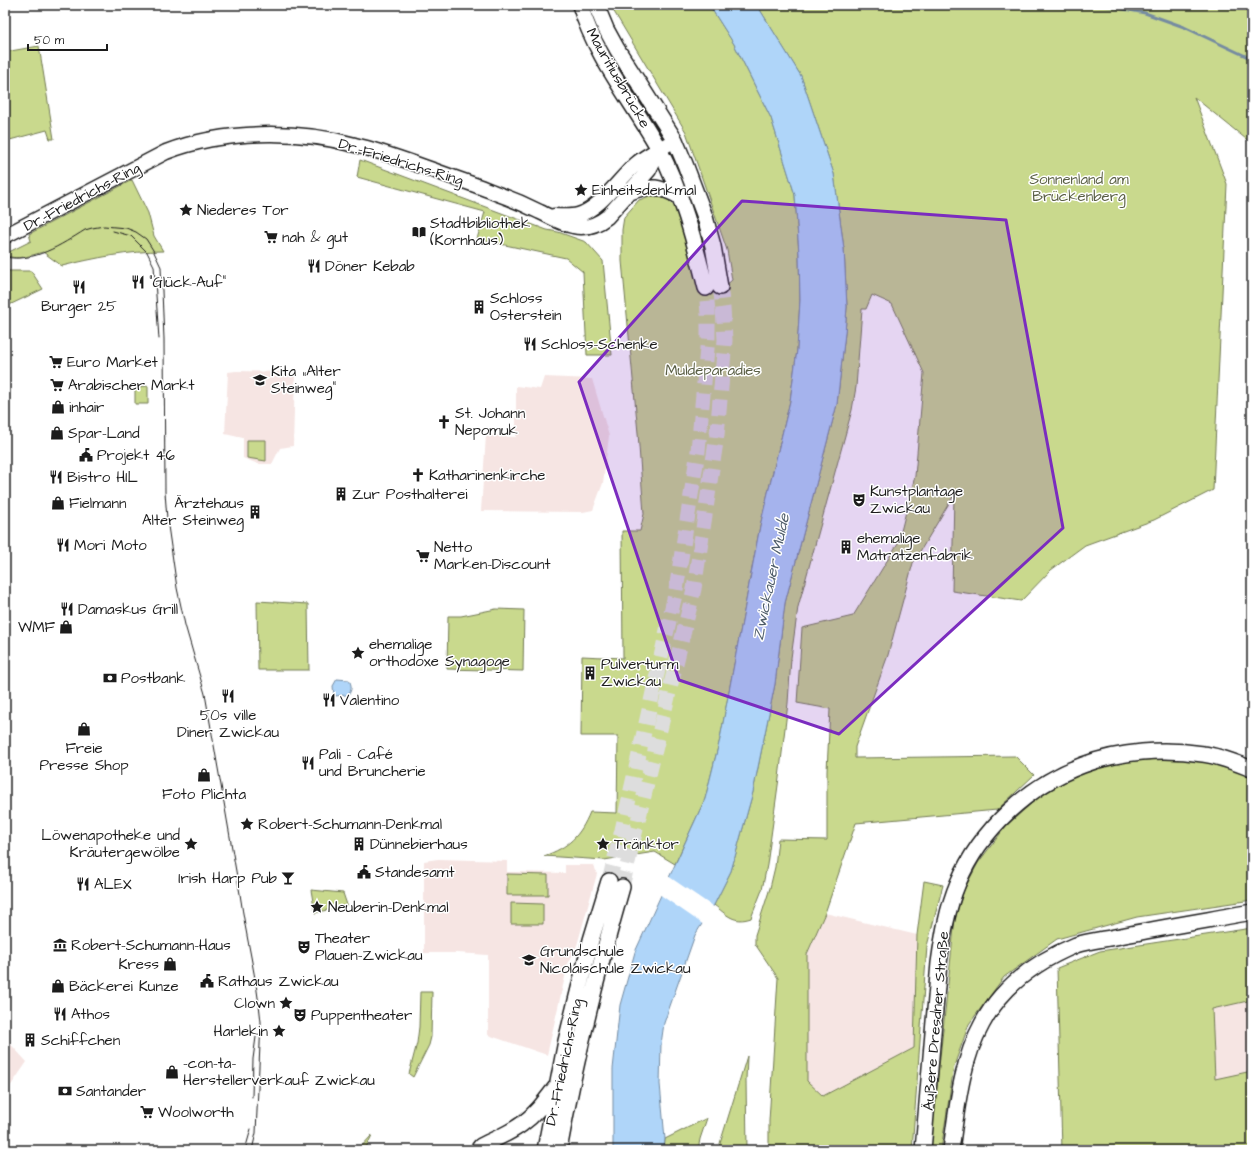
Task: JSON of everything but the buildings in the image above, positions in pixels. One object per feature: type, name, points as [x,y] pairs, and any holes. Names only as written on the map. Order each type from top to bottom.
[{"type":"main road","name":"Mauritiusbrücke","points":[[580,5],[595,44],[659,150]]},
{"type":"main road","name":"Mauritiusbrücke","points":[[596,5],[606,29],[617,49],[675,140]]},
{"type":"main road","name":"Dr.-Friedrichs-Ring","points":[[5,236],[166,152],[186,145],[246,135],[261,134],[315,138],[354,144],[400,158],[460,180],[516,201],[573,226],[585,227],[593,226],[607,217],[649,170],[659,150]]},
{"type":"main road","name":"Dr.-Friedrichs-Ring","points":[[549,216],[577,215],[588,210],[599,202],[636,164],[645,157],[675,140]]},
{"type":"main road","points":[[659,150],[680,197],[713,288],[713,246],[705,217],[675,140]]},
{"type":"main road","points":[[629,194],[643,188],[655,187],[680,197]]},
{"type":"main road","name":"Äußere Dresdner Straße","points":[[924,1150],[939,963],[943,934],[949,908],[959,882],[973,854],[989,833],[1019,803],[1057,777],[1083,765],[1113,757],[1146,752],[1176,751],[1204,754],[1230,760],[1252,769]]},
{"type":"main road","name":"Dr.-Friedrichs-Ring","points":[[545,1150],[566,1041],[591,940],[615,884],[599,966],[586,1019],[559,1150]]},
{"type":"main road","name":"Äußere Dresdner Straße","points":[[951,1150],[963,1080],[974,1042],[982,1024],[992,1008],[1003,993],[1020,977],[1043,962],[1077,945],[1133,933],[1252,912]]},
{"type":"main road","points":[[478,1150],[481,1146],[512,1131],[523,1123],[539,1108],[558,1085]]},
{"type":"highlighted area","points":[[742,201],[1006,220],[1063,528],[839,734],[679,680],[579,382]]},
{"type":"shaded area","points":[[228,372],[295,373],[293,446],[280,448],[272,464],[258,464],[243,458],[243,438],[225,434]]},
{"type":"shaded area","points":[[544,377],[592,379],[609,436],[603,483],[593,510],[583,512],[481,511],[486,435],[516,437],[516,386],[540,389]]},
{"type":"shaded area","name":"Grundschule Nicolaischule Zwickau","points":[[438,859],[507,861],[507,872],[565,873],[565,865],[594,865],[597,874],[577,945],[568,964],[547,1055],[488,1035],[488,955],[424,953],[424,861]]},
{"type":"shaded area","points":[[825,913],[917,935],[914,1048],[823,1096],[807,1081],[807,954]]},
{"type":"shaded area","points":[[1252,1000],[1252,1071],[1215,1080],[1212,1009]]},
{"type":"shaded area","points":[[5,1038],[27,1062],[5,1094]]},
{"type":"green space","name":"Muldeparadies","points":[[610,5],[709,5],[734,44],[771,118],[795,195],[800,300],[797,350],[790,401],[760,526],[720,739],[705,799],[675,864],[655,852],[604,860],[544,856],[553,853],[573,840],[582,828],[590,812],[617,813],[618,736],[581,736],[582,656],[623,658],[622,531],[640,531],[644,514],[622,261],[622,230],[624,217],[639,200],[650,196],[666,198],[675,207],[696,268],[697,285],[703,289],[724,287],[732,280],[727,250],[686,132]]},
{"type":"green space","name":"Sonnenland am Brückenberg","points":[[757,5],[1252,5],[1252,141],[1246,139],[1194,97],[1227,184],[1213,490],[1154,520],[1085,545],[1051,570],[1021,601],[952,591],[954,495],[913,563],[888,655],[855,747],[855,758],[1015,756],[1034,775],[997,810],[856,823],[825,913],[807,954],[807,1081],[823,1096],[914,1048],[917,935],[924,881],[943,885],[927,946],[912,1150],[769,1150],[769,1121],[778,978],[755,944],[755,935],[775,867],[778,839],[827,840],[827,771],[830,709],[797,703],[802,628],[853,616],[898,543],[915,476],[924,373],[892,304],[872,295],[866,309],[862,309],[856,387],[852,410],[798,607],[791,658],[788,703],[779,778],[762,890],[751,918],[745,920],[731,918],[714,905],[731,871],[753,792],[775,684],[785,603],[837,404],[847,307],[844,249],[834,174],[801,76]]},
{"type":"green space","points":[[39,46],[54,139],[50,139],[47,130],[6,141],[9,157],[5,158],[5,52]]},
{"type":"green space","points":[[360,160],[547,230],[558,232],[586,242],[603,261],[612,355],[587,355],[583,272],[566,258],[477,239],[485,212],[357,177]]},
{"type":"green space","points":[[132,180],[148,213],[154,236],[163,251],[138,252],[87,260],[62,266],[43,252],[19,258],[5,254],[31,241],[29,234]]},
{"type":"green space","points":[[5,271],[31,271],[43,289],[5,307]]},
{"type":"green space","points":[[148,386],[148,404],[135,404],[135,387]]},
{"type":"green space","points":[[247,440],[266,440],[266,461],[247,458]]},
{"type":"green space","points":[[257,601],[308,604],[309,670],[258,670]]},
{"type":"green space","points":[[496,609],[524,610],[523,671],[447,669],[448,616],[461,616]]},
{"type":"green space","points":[[1174,756],[1213,763],[1252,777],[1252,900],[1137,917],[1057,939],[1004,977],[969,1024],[954,1066],[941,1150],[930,1150],[955,919],[964,890],[978,863],[1006,826],[1041,795],[1071,778],[1103,765],[1138,759]]},
{"type":"green space","points":[[507,874],[548,875],[548,895],[507,895]]},
{"type":"green space","points":[[311,890],[343,893],[347,905],[315,913]]},
{"type":"green space","points":[[511,903],[543,904],[543,924],[511,924]]},
{"type":"green space","points":[[1252,928],[1252,1000],[1212,1009],[1215,1079],[1252,1071],[1252,1150],[1062,1150],[1057,968],[1100,951]]},
{"type":"green space","points":[[420,992],[432,992],[431,1037],[429,1045],[413,1077],[409,1074],[417,1043]]},
{"type":"green space","points":[[747,1056],[747,1150],[718,1150]]},
{"type":"green space","points":[[707,1118],[698,1150],[664,1150],[665,1139]]},
{"type":"green space","points":[[372,1135],[365,1150],[358,1150]]},
{"type":"water","name":"Zwickauer Mulde","points":[[709,5],[757,5],[801,76],[834,174],[844,249],[847,307],[845,333],[837,404],[785,603],[775,684],[753,792],[731,871],[714,905],[695,935],[664,1023],[661,1044],[660,1084],[665,1139],[664,1150],[613,1150],[613,1069],[620,1005],[635,952],[705,799],[720,739],[760,526],[790,401],[797,350],[800,300],[795,195],[771,118],[734,44]]},
{"type":"water","points":[[337,679],[349,680],[351,688],[348,695],[334,696],[333,686]]},
{"type":"pier","points":[[668,876],[715,908],[704,925],[659,894]]},
{"type":"waterway","points":[[1103,5],[1145,13],[1184,27],[1252,59]]},
{"type":"tunnel","points":[[622,887],[694,589],[717,435],[725,340],[720,287]]},
{"type":"tunnel","points":[[609,881],[622,830],[676,590],[698,451],[708,337],[706,288]]},
{"type":"tram line","points":[[5,257],[16,258],[37,255],[57,247],[85,230],[104,226],[126,228],[136,232],[146,239],[161,267],[164,339],[165,492],[167,519],[177,588],[185,625],[205,694],[261,1022],[256,1133],[252,1150]]},
{"type":"tram line","points":[[113,231],[131,236],[147,252],[154,266],[159,339]]},
{"type":"tram line","points":[[252,1097],[253,1059],[256,1037]]},
{"type":"tram line","points":[[245,1150],[251,1129]]},
{"type":"place","name":"Einheitsdenkmal","points":[[581,190]]},
{"type":"place","name":"Niederes Tor","points":[[186,210]]},
{"type":"place","name":"Stadtbibliothek (Kornhaus)","points":[[419,232]]},
{"type":"place","name":"nah & gut","points":[[271,237]]},
{"type":"place","name":"Döner Kebab","points":[[314,266]]},
{"type":"place","name":"\"Glück-Auf\"","points":[[138,282]]},
{"type":"place","name":"Burger 25","points":[[79,287]]},
{"type":"place","name":"Schloss Osterstein","points":[[479,307]]},
{"type":"place","name":"Schloss-Schenke","points":[[530,344]]},
{"type":"place","name":"Euro Market","points":[[56,362]]},
{"type":"place","name":"Kita „Alter Steinweg“","points":[[260,380]]},
{"type":"place","name":"Arabischer Markt","points":[[57,385]]},
{"type":"place","name":"inhair","points":[[58,407]]},
{"type":"place","name":"St. Johann Nepomuk","points":[[444,422]]},
{"type":"place","name":"Spar-Land","points":[[57,433]]},
{"type":"place","name":"Projekt 46","points":[[86,455]]},
{"type":"place","name":"Katharinenkirche","points":[[418,475]]},
{"type":"place","name":"Bistro HIL","points":[[56,477]]},
{"type":"place","name":"Zur Posthalterei","points":[[341,494]]},
{"type":"place","name":"Kunstplantage Zwickau","points":[[859,500]]},
{"type":"place","name":"Fielmann","points":[[58,503]]},
{"type":"place","name":"Ärztehaus Alter Steinweg","points":[[255,512]]},
{"type":"place","name":"Mori Moto","points":[[63,545]]},
{"type":"place","name":"ehemalige Matratzenfabrik","points":[[846,547]]},
{"type":"place","name":"Netto Marken-Discount","points":[[423,556]]},
{"type":"place","name":"Damaskus Grill","points":[[67,609]]},
{"type":"place","name":"WMF","points":[[66,627]]},
{"type":"place","name":"ehemalige orthodoxe Synagoge","points":[[358,653]]},
{"type":"place","name":"Pulverturm Zwickau","points":[[590,673]]},
{"type":"place","name":"Postbank","points":[[110,678]]},
{"type":"place","name":"50s ville Diner Zwickau","points":[[228,696]]},
{"type":"place","name":"Valentino","points":[[329,700]]},
{"type":"place","name":"Freie Presse Shop","points":[[84,729]]},
{"type":"place","name":"Pali - Café und Bruncherie","points":[[308,763]]},
{"type":"place","name":"Foto Plichta","points":[[204,775]]},
{"type":"place","name":"Robert-Schumann-Denkmal","points":[[247,824]]},
{"type":"place","name":"Löwenapotheke und Kräutergewölbe","points":[[191,844]]},
{"type":"place","name":"Dünnebierhaus","points":[[359,844]]},
{"type":"place","name":"Tränktor","points":[[603,844]]},
{"type":"place","name":"Standesamt","points":[[364,872]]},
{"type":"place","name":"Irish Harp Pub","points":[[288,878]]},
{"type":"place","name":"ALEX","points":[[83,884]]},
{"type":"place","name":"Neuberin-Denkmal","points":[[317,907]]},
{"type":"place","name":"Robert-Schumann-Haus","points":[[60,945]]},
{"type":"place","name":"Theater Plauen-Zwickau","points":[[304,947]]},
{"type":"place","name":"Grundschule Nicolaischule Zwickau","points":[[529,960]]},
{"type":"place","name":"Kress","points":[[170,964]]},
{"type":"place","name":"Rathaus Zwickau","points":[[207,981]]},
{"type":"place","name":"Bäckerei Kunze","points":[[58,986]]},
{"type":"place","name":"Clown","points":[[286,1003]]},
{"type":"place","name":"Athos","points":[[60,1014]]},
{"type":"place","name":"Puppentheater","points":[[300,1015]]},
{"type":"place","name":"Harlekin","points":[[279,1031]]},
{"type":"place","name":"Schiffchen","points":[[30,1040]]},
{"type":"place","name":"-con-ta- Herstellerverkauf Zwickau","points":[[172,1072]]},
{"type":"place","name":"Santander","points":[[65,1091]]},
{"type":"place","name":"Woolworth","points":[[147,1112]]}]
